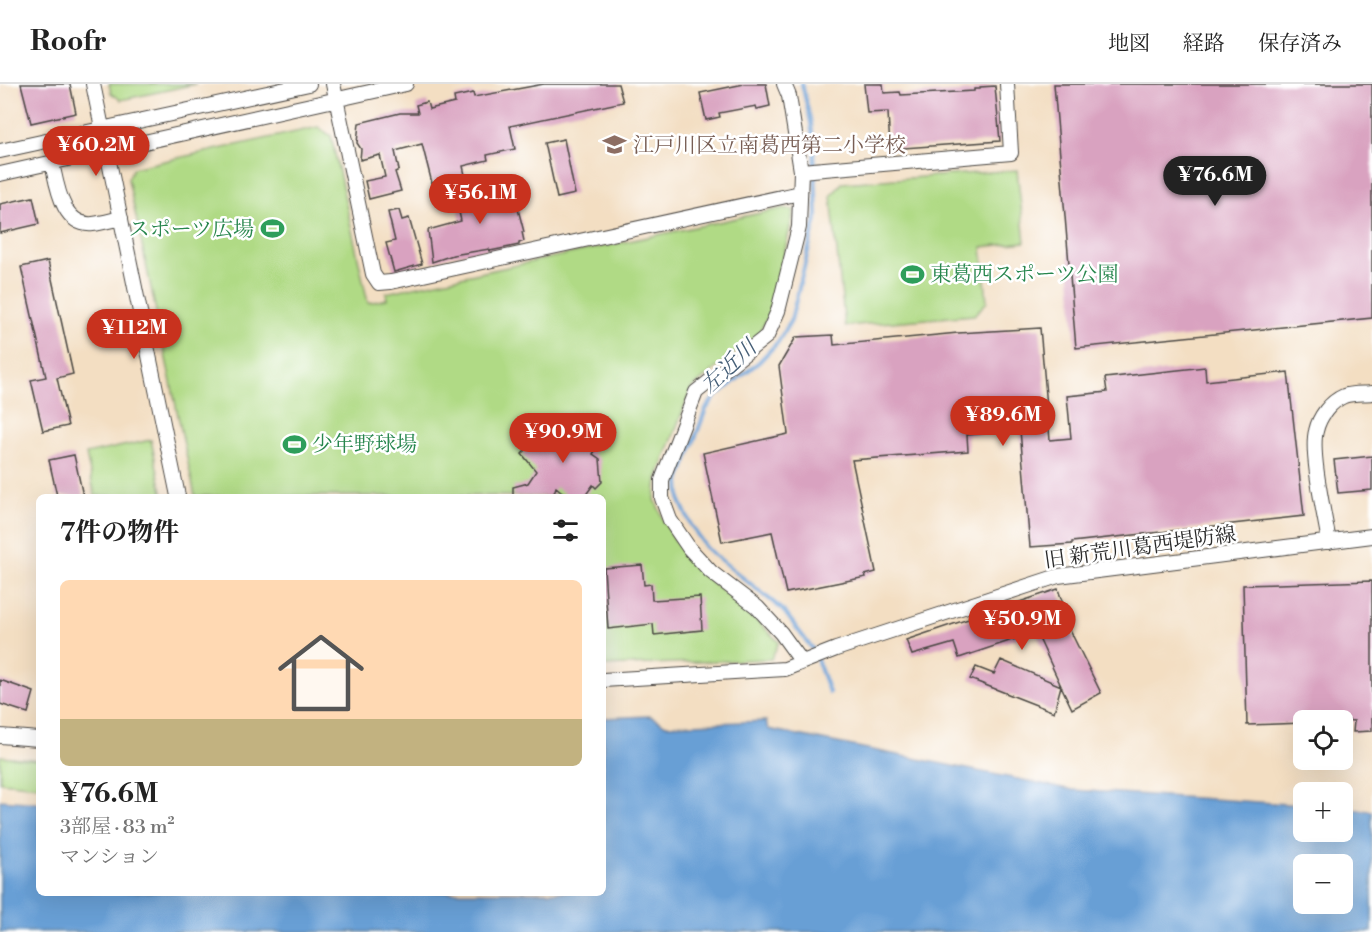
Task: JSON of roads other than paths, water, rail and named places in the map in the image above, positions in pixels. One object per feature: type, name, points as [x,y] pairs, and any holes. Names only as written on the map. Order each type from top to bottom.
[{"type":"street","points":[[93,84],[178,494]]},
{"type":"street","points":[[0,151],[309,84]]},
{"type":"street","points":[[333,84],[373,274],[380,283],[800,193]]},
{"type":"street","points":[[0,174],[406,84]]},
{"type":"street","points":[[784,84],[789,96],[801,171],[799,227],[778,312],[767,336],[696,392],[663,480],[662,498],[670,520],[689,549],[711,572],[757,607],[781,633],[802,662]]},
{"type":"street","points":[[801,171],[1011,153],[1007,84]]},
{"type":"street","points":[[52,163],[59,195],[74,218],[82,223],[92,224],[121,218]]},
{"type":"street","points":[[1329,542],[1316,457],[1315,433],[1322,416],[1331,405],[1345,396],[1372,393]]},
{"type":"street","name":"旧 新荒川葛西堤防線","points":[[606,680],[785,669],[1058,576],[1372,536]]},
{"type":"street","points":[[0,736],[36,739]]},
{"type":"water","points":[[650,716],[666,725],[766,721],[768,729],[1073,790],[1293,804],[1293,842],[1353,842],[1353,809],[1372,811],[1372,932],[0,932],[0,800],[36,803],[36,896],[606,896],[606,718]]},
{"type":"waterway","name":"左近川","points":[[802,84],[811,123],[817,215],[791,320],[778,342],[759,362],[715,397],[706,409],[679,481],[680,501],[691,525],[707,549],[783,610],[814,651],[829,692]]},
{"type":"place","name":"江戸川区立南葛西第二小学校","points":[[615,145]]},
{"type":"place","name":"スポーツ広場","points":[[272,229]]},
{"type":"place","name":"東葛西スポーツ公園","points":[[912,274]]},
{"type":"place","name":"少年野球場","points":[[294,444]]}]
